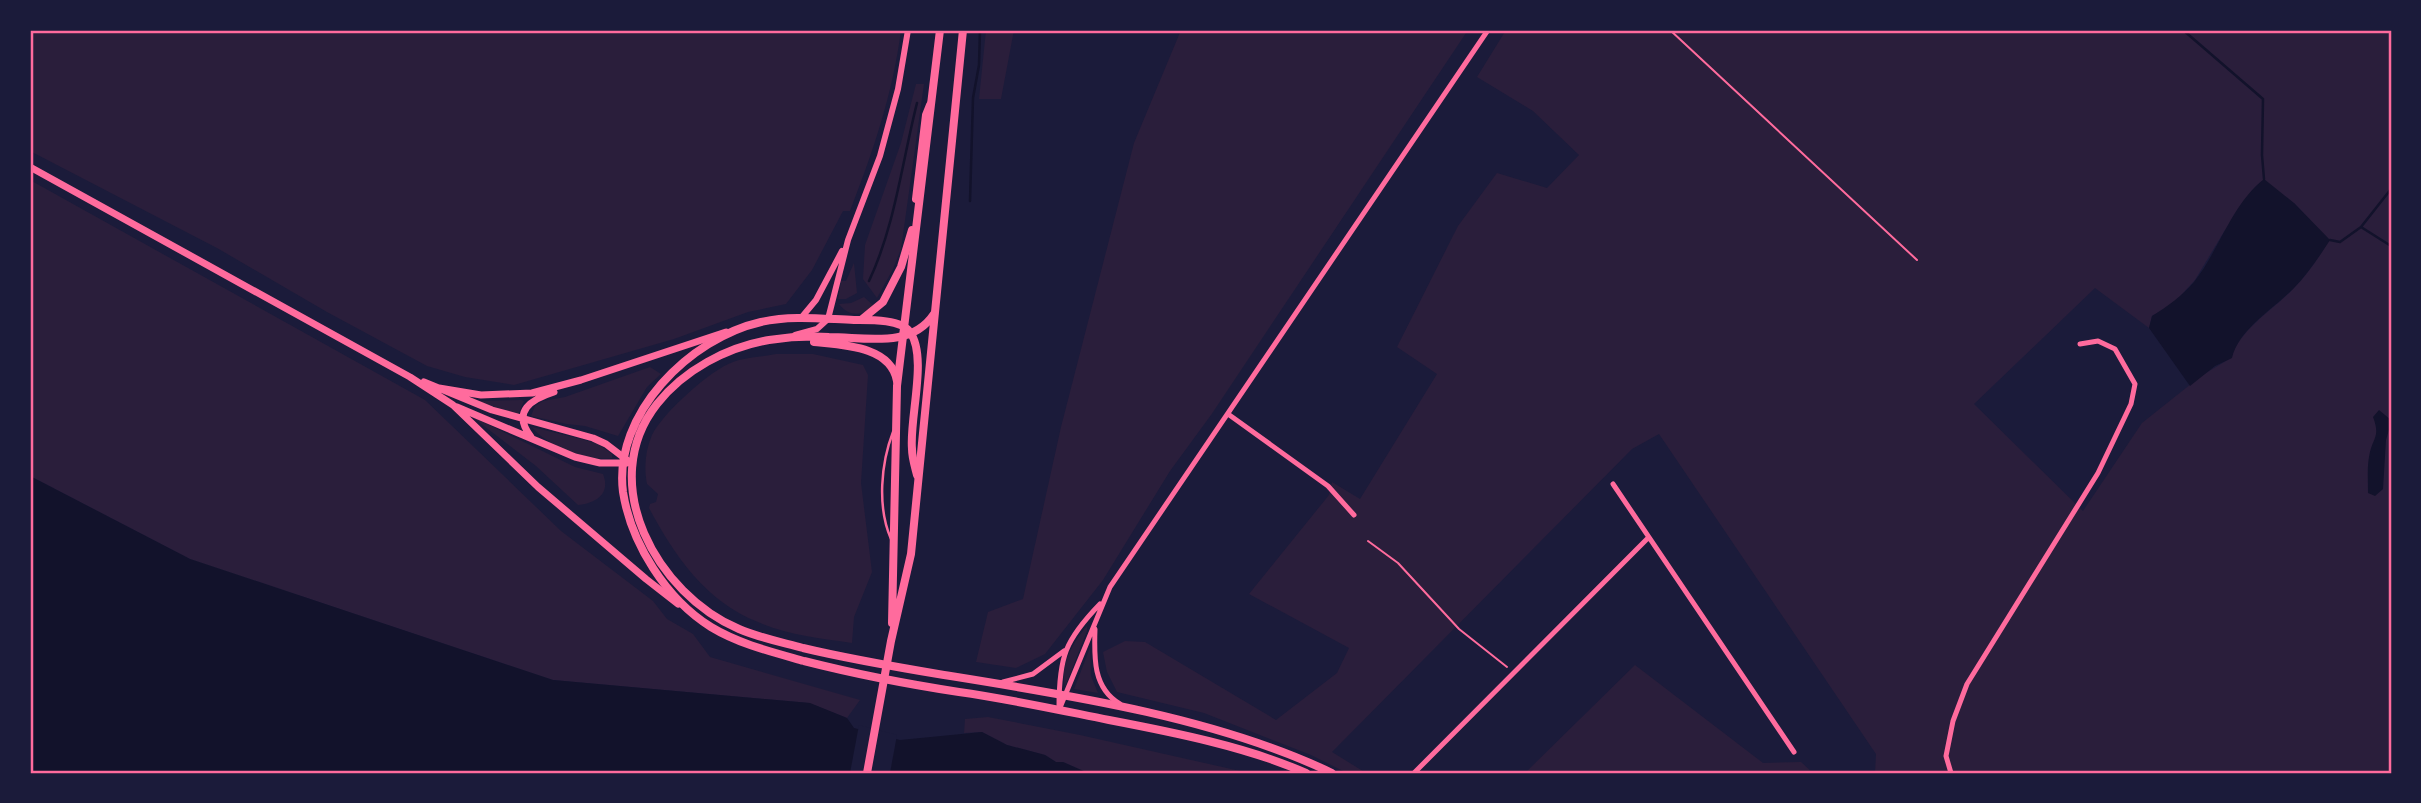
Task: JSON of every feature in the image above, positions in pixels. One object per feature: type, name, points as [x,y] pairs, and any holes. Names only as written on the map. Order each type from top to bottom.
[{"type":"main road","points":[[891,641],[897,386],[940,30]]},
{"type":"main road","points":[[867,773],[891,641],[911,554],[963,30]]},
{"type":"main road","points":[[861,320],[883,302],[905,258],[911,237],[926,115],[933,100]]},
{"type":"main road","points":[[30,167],[410,377],[453,405],[587,461],[625,461]]},
{"type":"main road","points":[[625,461],[643,424],[658,403],[686,376],[724,353],[755,343],[783,339],[902,337],[927,326],[934,314]]},
{"type":"main road","points":[[439,388],[481,395],[532,393],[764,321],[802,318],[904,325],[912,334],[916,349],[917,377],[911,448],[917,475]]},
{"type":"main road","points":[[687,610],[662,579],[638,540],[624,496],[625,461],[635,421],[657,391],[688,359],[728,331]]},
{"type":"main road","points":[[783,339],[827,343],[874,353],[884,358],[893,369],[897,386]]},
{"type":"main road","points":[[410,377],[492,411],[593,438],[606,444],[625,461],[634,507],[650,547],[680,585],[715,616],[760,637],[893,667],[1063,695],[1132,710],[1232,735],[1332,773]]},
{"type":"main road","points":[[534,439],[528,433],[524,420],[528,404],[580,380]]},
{"type":"main road","points":[[453,405],[538,487],[646,579],[729,637],[789,657],[876,678],[1059,710],[1205,740],[1306,773]]},
{"type":"street","points":[[783,339],[817,328],[828,319],[848,240],[880,156],[898,89],[908,30]]},
{"type":"street","points":[[1059,710],[1104,599],[1134,550],[1488,30]]},
{"type":"street","points":[[802,318],[816,300],[848,240]]},
{"type":"street","points":[[1951,773],[1946,756],[1953,721],[1967,684],[2098,473],[2131,404],[2135,384],[2115,349],[2098,341],[2080,344]]},
{"type":"street","points":[[1228,415],[1328,486],[1354,515]]},
{"type":"street","points":[[1613,484],[1794,752]]},
{"type":"street","points":[[1414,773],[1648,538]]},
{"type":"street","points":[[996,683],[1033,674],[1059,657],[1104,599]]},
{"type":"street","points":[[1095,622],[1097,676],[1109,696],[1132,710]]},
{"type":"street","points":[[1063,695],[1060,668],[1066,648]]},
{"type":"path","points":[[1670,30],[1917,260]]},
{"type":"path","points":[[1368,541],[1398,563],[1459,629],[1514,672]]},
{"type":"shaded area","points":[[30,30],[901,30],[893,77],[881,122],[850,211],[843,211],[812,270],[786,304],[748,312],[674,339],[514,385],[465,377],[427,366],[217,248],[30,151]]},
{"type":"shaded area","points":[[986,30],[1014,30],[1001,99],[979,99]]},
{"type":"shaded area","points":[[1181,30],[1468,30],[1211,415],[1170,471],[1103,580],[1045,654],[1016,668],[976,662],[988,612],[1023,599],[1061,427],[1134,143]]},
{"type":"shaded area","points":[[1506,30],[2391,30],[2391,773],[1875,773],[1876,754],[1659,434],[1632,449],[1332,752],[1366,773],[1347,773],[1311,755],[1204,713],[1117,692],[1107,672],[1103,652],[1125,641],[1145,642],[1276,720],[1337,673],[1349,648],[1249,594],[1329,495],[1332,482],[1360,499],[1437,374],[1397,347],[1458,226],[1497,173],[1547,188],[1579,155],[1533,111],[1477,77]],"holes":[[[2294,203],[2329,240],[2298,284],[2242,338],[2231,358],[2201,376],[2142,423],[2083,511],[1974,404],[2095,288],[2149,328],[2152,316],[2173,304],[2195,280],[2225,230]]]},
{"type":"shaded area","points":[[916,84],[924,84],[901,249],[877,298],[863,279],[865,245],[901,143]]},
{"type":"shaded area","points":[[2264,179],[2294,203],[2330,240],[2298,284],[2249,329],[2232,358],[2215,366],[2190,386],[2149,328],[2152,316],[2185,292],[2194,282],[2234,214]]},
{"type":"shaded area","points":[[30,180],[425,400],[561,531],[653,601],[667,619],[693,634],[710,657],[860,700],[847,718],[809,703],[553,680],[190,559],[30,476]]},
{"type":"shaded area","points":[[854,263],[857,293],[846,299],[838,299],[841,281],[846,281]]},
{"type":"shaded area","points":[[864,297],[875,307],[856,314],[847,312],[839,304],[851,303]]},
{"type":"shaded area","points":[[776,354],[813,354],[863,365],[868,375],[861,483],[872,572],[854,617],[852,643],[780,630],[739,613],[707,590],[693,575],[669,543],[649,508],[650,504],[656,502],[658,494],[647,484],[645,466],[650,441],[657,426],[700,383],[723,367],[743,359]]},
{"type":"shaded area","points":[[650,367],[661,374],[647,387],[618,436],[585,426],[531,416],[535,406],[543,401],[565,397]]},
{"type":"shaded area","points":[[477,401],[524,401],[518,415]]},
{"type":"shaded area","points":[[2379,410],[2391,423],[2386,440],[2383,489],[2375,496],[2368,493],[2368,466],[2376,434],[2373,417]]},
{"type":"shaded area","points":[[471,416],[575,467],[603,474],[603,492],[596,500],[578,505],[536,466]]},
{"type":"shaded area","points":[[532,427],[598,444],[612,454],[612,458],[592,458],[569,451],[547,440]]},
{"type":"shaded area","points":[[30,476],[190,559],[553,680],[810,703],[847,718],[854,728],[900,740],[982,732],[1007,745],[1045,755],[1056,762],[1063,762],[1088,773],[30,773]]},
{"type":"shaded area","points":[[1087,626],[1065,687],[1064,671],[1068,655]]},
{"type":"shaded area","points":[[1090,648],[1091,676],[1098,693],[1074,689]]},
{"type":"shaded area","points":[[1635,665],[1763,763],[1801,762],[1813,773],[1525,773]]},
{"type":"shaded area","points":[[988,717],[1249,773],[1088,773],[1063,762],[1056,762],[1045,755],[1007,745],[982,732],[964,733],[965,719]]},
{"type":"pier","points":[[859,725],[897,735],[890,773],[850,773]]},
{"type":"waterway","points":[[970,201],[973,98],[979,65],[980,30]]},
{"type":"waterway","points":[[2183,30],[2263,99],[2264,179]]},
{"type":"waterway","points":[[869,281],[892,216],[917,103]]},
{"type":"waterway","points":[[2361,227],[2391,189]]},
{"type":"waterway","points":[[2330,240],[2340,242],[2361,227],[2391,246]]}]
